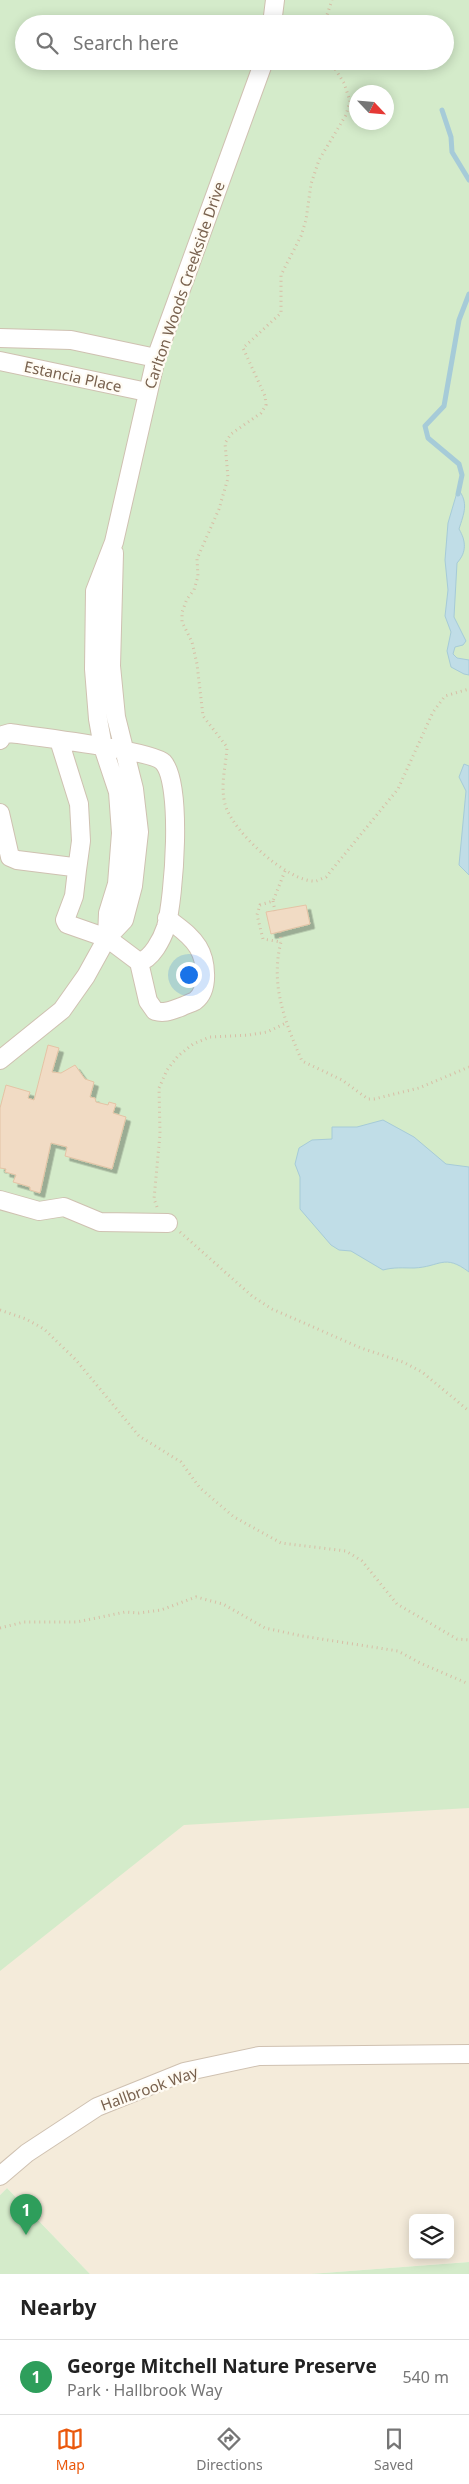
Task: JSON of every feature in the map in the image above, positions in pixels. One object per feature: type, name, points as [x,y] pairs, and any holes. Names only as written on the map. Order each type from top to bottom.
[{"type":"street","points":[[273,15],[274,0]]},
{"type":"street","name":"Carlton Woods Creekside Drive","points":[[107,938],[108,913],[117,884],[121,833],[118,792],[103,747],[98,720],[94,669],[95,590],[114,542],[146,392],[156,358],[261,70]]},
{"type":"street","name":"Estancia Place","points":[[0,338],[71,340],[156,358]]},
{"type":"street","name":"Estancia Place","points":[[0,361],[146,392]]},
{"type":"street","name":"Carlton Woods Creekside Drive","points":[[0,1060],[62,1010],[86,976],[107,938],[124,920],[133,886],[139,832],[134,789],[116,717],[112,666],[114,542]]},
{"type":"street","points":[[0,740],[3,735],[10,733],[103,747],[162,760],[168,770],[172,791],[175,864],[166,927],[156,948],[146,960],[139,962]]},
{"type":"street","points":[[59,740],[79,804],[81,841],[74,896],[65,920],[67,924],[107,938],[139,962],[148,1001],[155,1011],[169,1011],[195,1000],[202,993],[205,980],[204,963],[198,948],[187,934],[167,918]]},
{"type":"street","points":[[0,813],[10,857],[17,860],[73,867],[77,870]]},
{"type":"street","points":[[0,1200],[40,1211],[64,1207],[100,1222],[168,1223]]},
{"type":"street","name":"Hallbrook Way","points":[[0,2176],[27,2153],[97,2107],[184,2072],[259,2056],[469,2054]]},
{"type":"path","points":[[327,15],[332,0]]},
{"type":"path","points":[[336,70],[344,83],[350,101],[346,115],[319,160],[311,184],[306,220],[301,236],[281,275],[281,313],[243,348],[265,396],[266,405],[261,413],[231,434],[225,443],[228,478],[219,509],[197,559],[198,576],[194,590],[187,599],[182,612],[182,622],[192,642],[197,664],[203,716],[227,747],[223,778],[225,807],[249,840],[285,871],[310,880],[326,877],[398,789],[433,712],[445,696],[469,689]]},
{"type":"path","points":[[275,910],[273,901],[285,871]]},
{"type":"path","points":[[273,901],[260,905],[257,915],[263,939],[281,942]]},
{"type":"path","points":[[280,932],[281,942],[277,959],[277,984],[286,1023],[302,1061],[342,1080],[368,1099],[419,1088],[469,1067]]},
{"type":"path","points":[[286,1023],[267,1032],[210,1037],[193,1044],[178,1056],[167,1070],[159,1088],[160,1134],[154,1199],[168,1223],[252,1296],[272,1309],[368,1351],[403,1362],[422,1372],[469,1411]]},
{"type":"path","points":[[0,1310],[26,1319],[44,1329],[76,1360],[139,1436],[181,1462],[200,1488],[234,1517],[281,1543],[346,1551],[362,1562],[397,1604],[457,1639],[469,1640]]},
{"type":"path","points":[[0,1628],[24,1622],[76,1622],[96,1620],[125,1612],[139,1613],[161,1610],[196,1597],[223,1604],[265,1628],[302,1636],[398,1650],[420,1663],[469,1684]]},
{"type":"shaded area","points":[[0,0],[469,0],[469,2262],[310,2274],[90,2274],[7,2188],[0,2195]]},
{"type":"green space","points":[[0,0],[469,0],[469,1808],[184,1825],[0,1971]]},
{"type":"green space","points":[[7,2188],[90,2274],[0,2274],[0,2195]]},
{"type":"green space","points":[[469,2262],[469,2274],[310,2274]]},
{"type":"water","points":[[458,489],[464,504],[464,513],[459,529],[463,538],[464,551],[457,563],[454,617],[466,641],[463,645],[455,647],[453,654],[457,658],[469,660],[469,675],[451,667],[447,651],[451,632],[445,616],[448,590],[445,560],[448,523]]},
{"type":"water","points":[[464,764],[469,766],[469,875],[459,865],[466,791],[459,777]]},
{"type":"water","points":[[383,1120],[414,1137],[446,1164],[469,1167],[469,1272],[461,1266],[447,1262],[423,1267],[383,1270],[351,1251],[339,1250],[331,1245],[300,1209],[300,1177],[295,1164],[299,1148],[312,1140],[332,1139],[332,1127],[357,1127]]},
{"type":"building","points":[[306,905],[310,924],[271,934],[266,912]]},
{"type":"building","points":[[48,1045],[59,1048],[52,1072],[61,1073],[75,1065],[85,1079],[94,1082],[90,1097],[95,1098],[96,1102],[108,1105],[109,1102],[116,1104],[113,1113],[126,1117],[112,1169],[65,1156],[67,1147],[51,1143],[40,1193],[30,1190],[30,1187],[13,1182],[16,1175],[5,1172],[6,1169],[0,1168],[0,1108],[6,1085],[30,1092],[28,1098],[34,1100]]},
{"type":"waterway","points":[[442,110],[451,137],[452,152],[469,180]]},
{"type":"waterway","points":[[458,494],[462,475],[459,464],[428,438],[425,426],[444,406],[459,320],[469,294]]},
{"type":"place","name":"George Mitchell Nature Preserve","points":[[26,2235]]}]
